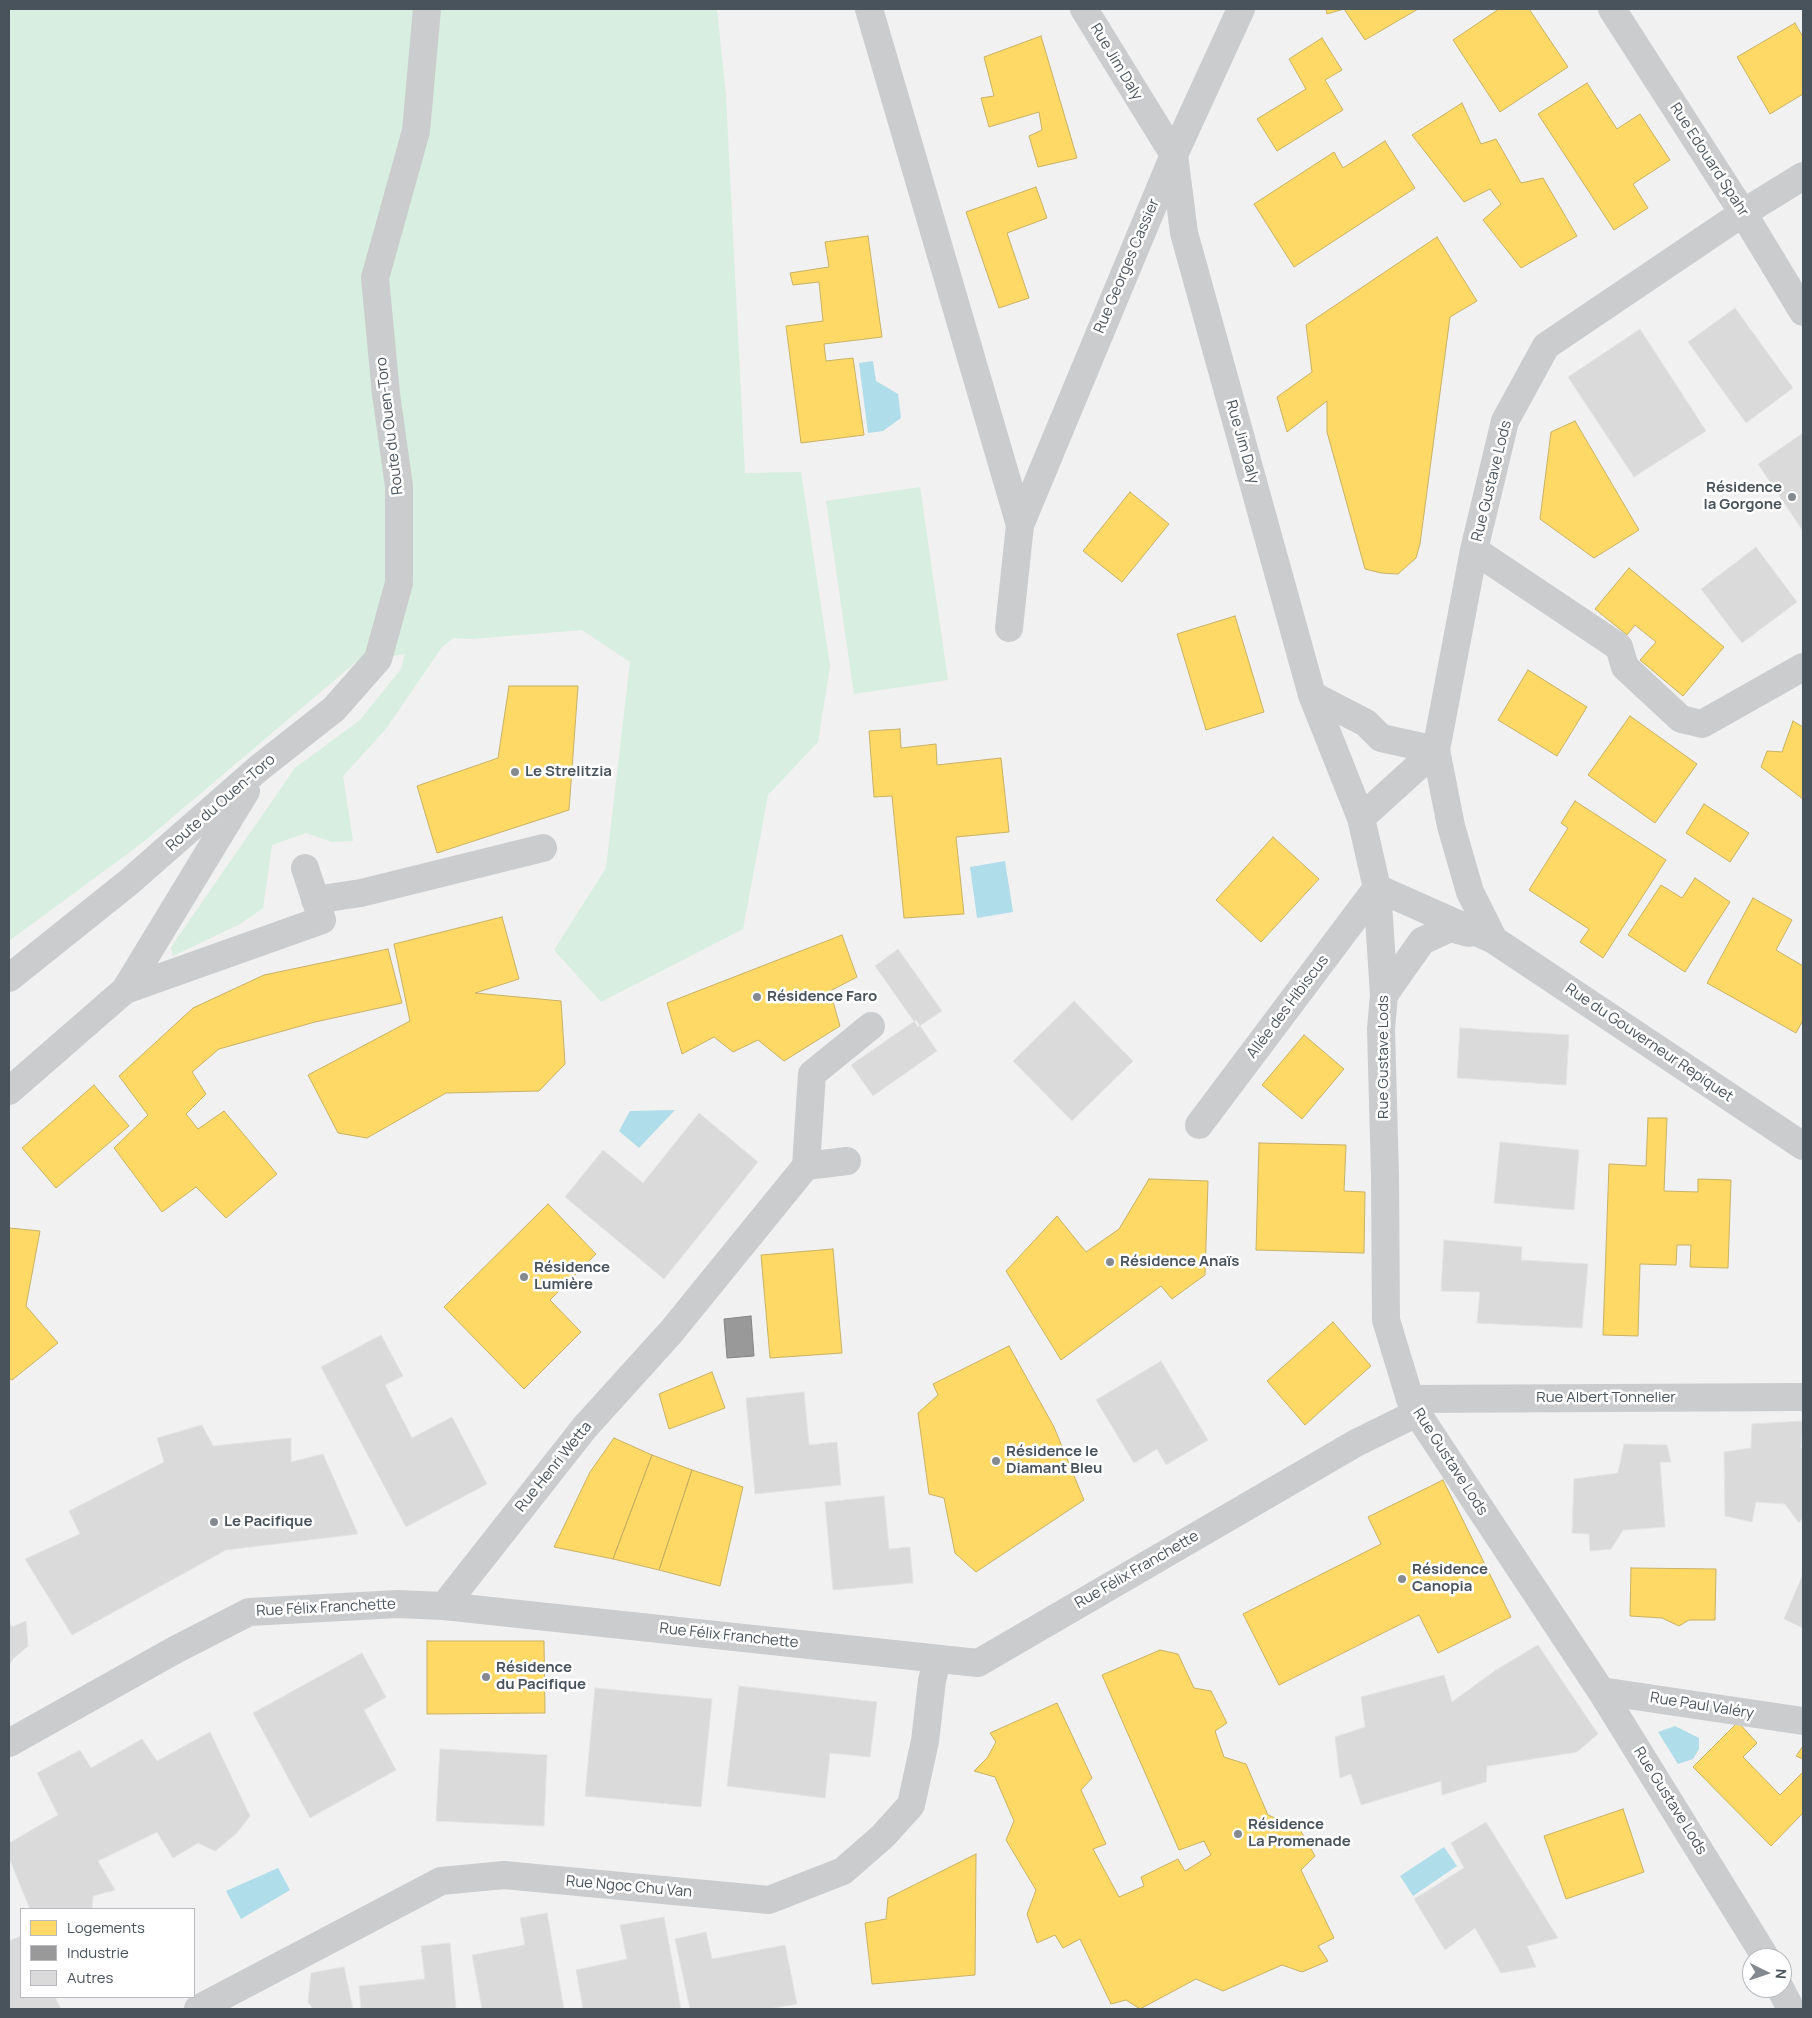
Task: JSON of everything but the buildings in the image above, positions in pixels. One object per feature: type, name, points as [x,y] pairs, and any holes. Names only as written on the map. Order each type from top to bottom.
[{"type":"street","name":"Route du Ouen-Toro","points":[[9,978],[129,882],[259,768],[334,709],[378,659],[399,583],[399,486],[386,394],[375,278],[416,131],[427,9]]},
{"type":"street","points":[[869,9],[1020,526],[1009,628]]},
{"type":"street","name":"Rue Jim Daly","points":[[1084,9],[1174,155],[1184,234],[1312,695],[1361,818],[1377,888]]},
{"type":"street","name":"Rue Georges Cassier","points":[[1020,526],[1174,155],[1241,9]]},
{"type":"street","name":"Rue Edouard Spahr","points":[[1612,9],[1743,213],[1803,312]]},
{"type":"street","name":"Rue Gustave Lods","points":[[1436,750],[1474,550],[1505,421],[1546,346],[1743,213],[1803,176]]},
{"type":"street","points":[[1474,550],[1619,647],[1625,667],[1681,719],[1702,724],[1803,667]]},
{"type":"street","points":[[1312,695],[1366,723],[1381,738],[1436,750]]},
{"type":"street","points":[[1361,818],[1436,750]]},
{"type":"street","points":[[1436,750],[1451,826],[1470,892],[1494,940]]},
{"type":"street","points":[[9,1092],[125,990],[259,768]]},
{"type":"street","points":[[315,900],[361,893],[543,848]]},
{"type":"street","points":[[125,990],[322,920],[305,868]]},
{"type":"street","points":[[1377,888],[1494,940]]},
{"type":"street","name":"Rue Gustave Lods","points":[[1377,888],[1384,995],[1381,1029],[1386,1320],[1413,1406],[1601,1691],[1760,1948]]},
{"type":"street","name":"Allée des Hibiscus","points":[[1199,1125],[1377,888]]},
{"type":"street","points":[[1384,995],[1422,940],[1450,928],[1494,940]]},
{"type":"street","name":"Rue du Gouverneur Repiquet","points":[[1494,940],[1803,1146]]},
{"type":"street","points":[[847,1161],[806,1166],[812,1074],[871,1026]]},
{"type":"street","name":"Rue Henri Wetta","points":[[444,1606],[585,1427],[671,1332],[806,1166]]},
{"type":"street","name":"Rue Albert Tonnelier","points":[[1413,1406],[1803,1397]]},
{"type":"street","name":"Rue Félix Franchette","points":[[9,1744],[175,1650],[249,1612],[398,1604],[444,1606],[978,1663],[1356,1443],[1413,1406]]},
{"type":"street","name":"Rue Ngoc Chu Van","points":[[198,2009],[441,1881],[504,1875],[769,1900],[843,1871],[883,1836],[912,1806],[925,1741],[932,1681],[937,1659]]},
{"type":"street","name":"Rue Paul Valéry","points":[[1601,1691],[1803,1721]]},
{"type":"green space","points":[[9,9],[717,9],[726,96],[745,473],[801,472],[830,666],[818,742],[768,795],[743,929],[601,1002],[554,950],[606,868],[630,662],[582,630],[472,639],[454,638],[442,647],[385,730],[343,776],[353,841],[332,842],[306,833],[272,845],[263,908],[240,924],[173,956],[171,947],[295,768],[360,720],[401,669],[405,654],[356,662],[142,843],[9,941]]},
{"type":"green space","points":[[920,487],[948,680],[854,694],[826,501]]},
{"type":"water","points":[[873,361],[876,381],[898,394],[901,418],[883,431],[868,433],[859,363]]},
{"type":"water","points":[[1005,861],[1013,912],[977,918],[970,867]]},
{"type":"water","points":[[675,1110],[639,1148],[619,1131],[630,1111]]},
{"type":"water","points":[[1675,1726],[1699,1738],[1699,1749],[1693,1759],[1678,1764],[1658,1732]]},
{"type":"water","points":[[1444,1847],[1457,1866],[1413,1896],[1400,1876]]},
{"type":"water","points":[[278,1868],[290,1890],[241,1919],[226,1891]]},
{"type":"place","name":"Résidence la Gorgone","points":[[1792,497]]},
{"type":"place","name":"Le Strelitzia","points":[[515,772]]},
{"type":"place","name":"Résidence Faro","points":[[757,997]]},
{"type":"place","name":"Résidence Anaïs","points":[[1110,1262]]},
{"type":"place","name":"Résidence Lumière","points":[[524,1277]]},
{"type":"place","name":"Résidence le Diamant Bleu","points":[[996,1461]]},
{"type":"place","name":"Le Pacifique","points":[[214,1522]]},
{"type":"place","name":"Résidence Canopia","points":[[1402,1579]]},
{"type":"place","name":"Résidence du Pacifique","points":[[486,1677]]},
{"type":"place","name":"Résidence La Promenade","points":[[1238,1834]]}]
